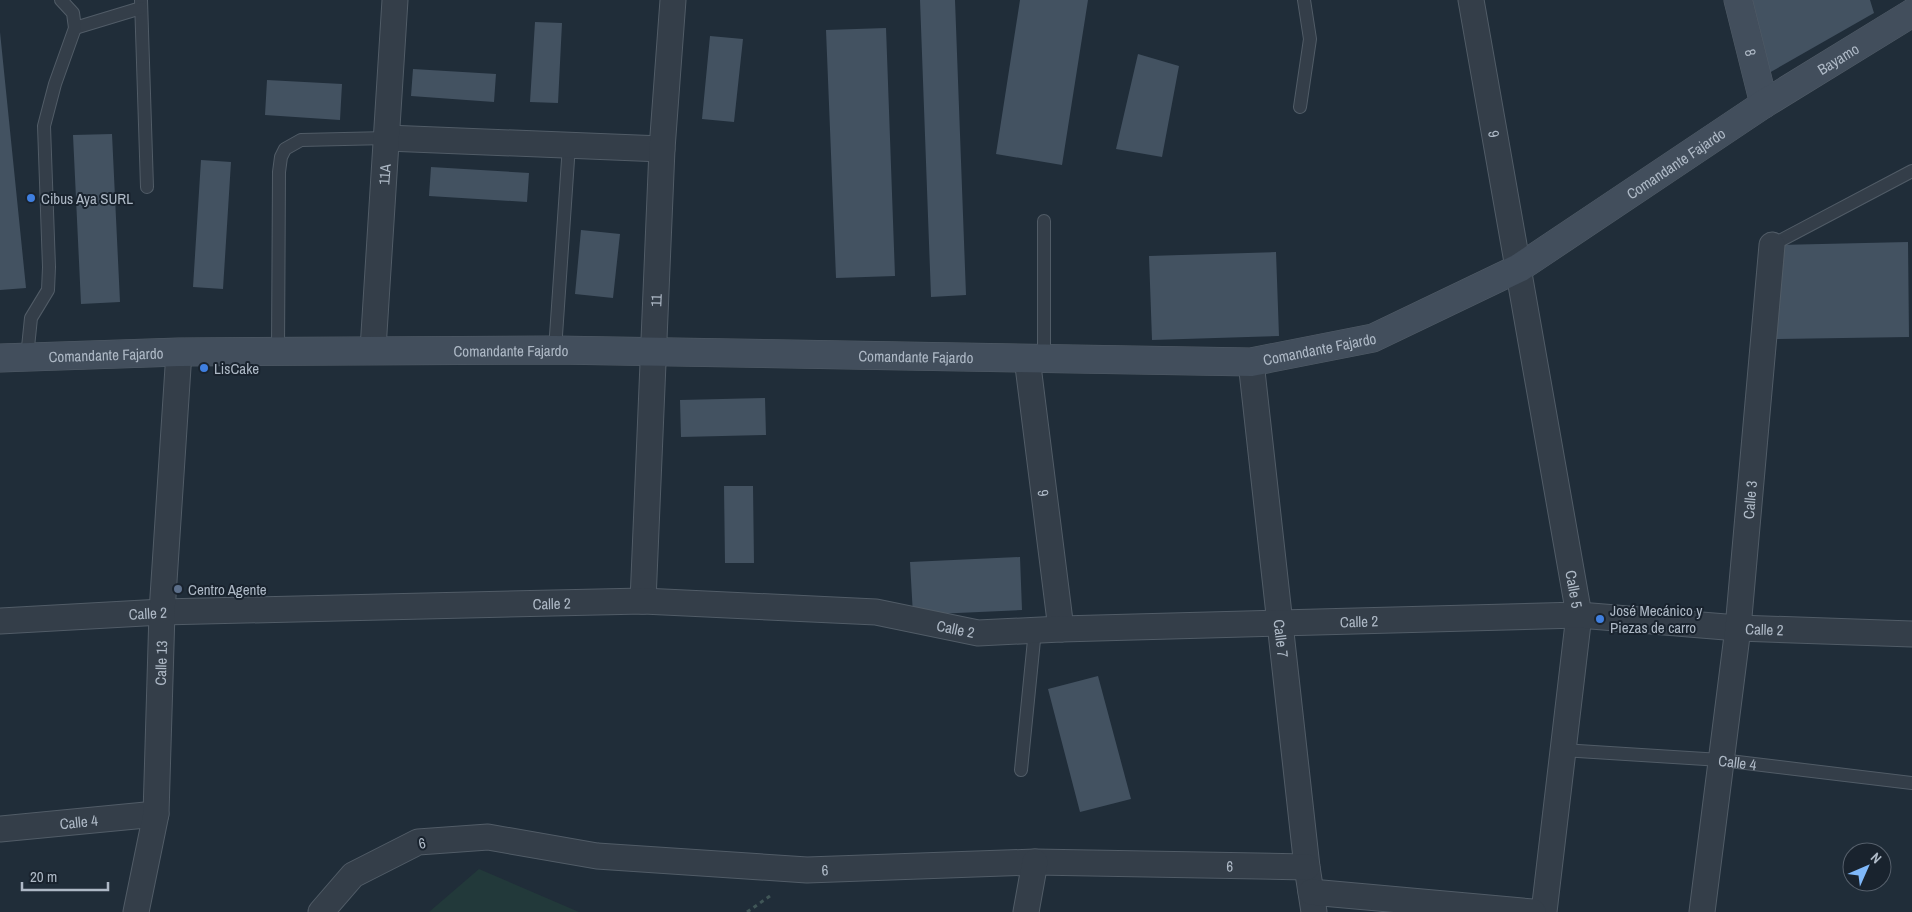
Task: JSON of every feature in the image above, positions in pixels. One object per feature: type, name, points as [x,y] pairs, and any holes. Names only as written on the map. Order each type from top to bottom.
[{"type":"street","name":"11A","points":[[373,350],[395,0]]},
{"type":"street","name":"11","points":[[643,600],[662,149],[673,0]]},
{"type":"street","name":"9","points":[[1471,0],[1519,268]]},
{"type":"street","name":"8","points":[[1738,0],[1764,104]]},
{"type":"street","name":"Bayamo","points":[[1764,104],[1912,13]]},
{"type":"street","name":"Comandante Fajardo","points":[[0,358],[278,350],[555,350],[1251,362],[1373,338],[1519,268],[1764,104]]},
{"type":"street","points":[[387,138],[662,149]]},
{"type":"street","name":"Calle 3","points":[[1702,912],[1738,628],[1772,245]]},
{"type":"street","name":"Calle 5","points":[[1519,268],[1579,615],[1544,912]]},
{"type":"street","name":"Calle 13","points":[[136,912],[156,814],[162,612],[179,352]]},
{"type":"street","name":"9","points":[[1035,359],[1061,628]]},
{"type":"street","name":"Calle 7","points":[[1251,362],[1279,624],[1307,866],[1313,902]]},
{"type":"street","name":"Calle 2","points":[[0,621],[162,612],[643,600],[876,612],[978,633],[1061,628],[1579,615],[1738,628],[1912,634]]},
{"type":"street","name":"Calle 4","points":[[0,829],[156,814]]},
{"type":"street","name":"6","points":[[321,912],[353,875],[418,842],[488,838],[597,856],[807,870],[1035,862],[1307,866]]},
{"type":"street","points":[[1026,912],[1035,862]]},
{"type":"street","points":[[1313,902],[1533,912]]},
{"type":"lane","points":[[27,357],[31,318],[48,290],[50,267],[44,126],[54,84],[75,28],[73,13],[61,0]]},
{"type":"lane","points":[[1300,106],[1310,39],[1304,0]]},
{"type":"lane","points":[[75,28],[141,4],[147,187]]},
{"type":"lane","points":[[278,350],[279,172],[281,157],[285,149],[301,140],[387,138]]},
{"type":"lane","points":[[555,350],[568,145]]},
{"type":"lane","name":"Calle 3","points":[[1772,245],[1912,170]]},
{"type":"lane","points":[[1035,359],[1044,221]]},
{"type":"lane","points":[[1021,770],[1034,630]]},
{"type":"lane","name":"Calle 4","points":[[1562,750],[1720,760],[1912,783]]},
{"type":"green space","points":[[479,869],[579,912],[429,912]]},
{"type":"building","points":[[920,0],[955,0],[966,295],[931,297]]},
{"type":"building","points":[[1020,0],[1088,0],[1062,165],[996,154]]},
{"type":"building","points":[[1752,0],[1870,0],[1874,13],[1769,73]]},
{"type":"building","points":[[535,22],[562,23],[558,103],[530,102]]},
{"type":"building","points":[[886,28],[895,276],[836,278],[826,30]]},
{"type":"building","points":[[0,32],[26,288],[0,290]]},
{"type":"building","points":[[710,36],[743,39],[734,122],[702,119]]},
{"type":"building","points":[[1138,54],[1179,66],[1162,157],[1116,149]]},
{"type":"building","points":[[413,69],[496,74],[494,102],[411,96]]},
{"type":"building","points":[[267,80],[342,84],[340,120],[265,115]]},
{"type":"building","points":[[112,134],[120,302],[81,304],[73,135]]},
{"type":"building","points":[[201,160],[231,162],[223,289],[193,287]]},
{"type":"building","points":[[431,167],[529,173],[527,202],[429,196]]},
{"type":"building","points":[[581,230],[620,234],[613,298],[575,294]]},
{"type":"building","points":[[1908,242],[1909,337],[1777,339],[1777,245]]},
{"type":"building","points":[[1276,252],[1279,336],[1152,340],[1149,256]]},
{"type":"building","points":[[765,398],[766,435],[681,437],[680,400]]},
{"type":"building","points":[[724,486],[753,486],[754,563],[725,563]]},
{"type":"building","points":[[1020,557],[1022,610],[913,615],[910,562]]},
{"type":"building","points":[[1098,676],[1131,799],[1080,812],[1048,689]]},
{"type":"place","name":"Cibus Aya SURL","points":[[31,198]]},
{"type":"place","name":"LisCake","points":[[204,368]]},
{"type":"place","name":"Centro Agente","points":[[178,589]]},
{"type":"place","name":"José Mecánico y Piezas de carro","points":[[1600,619]]}]
